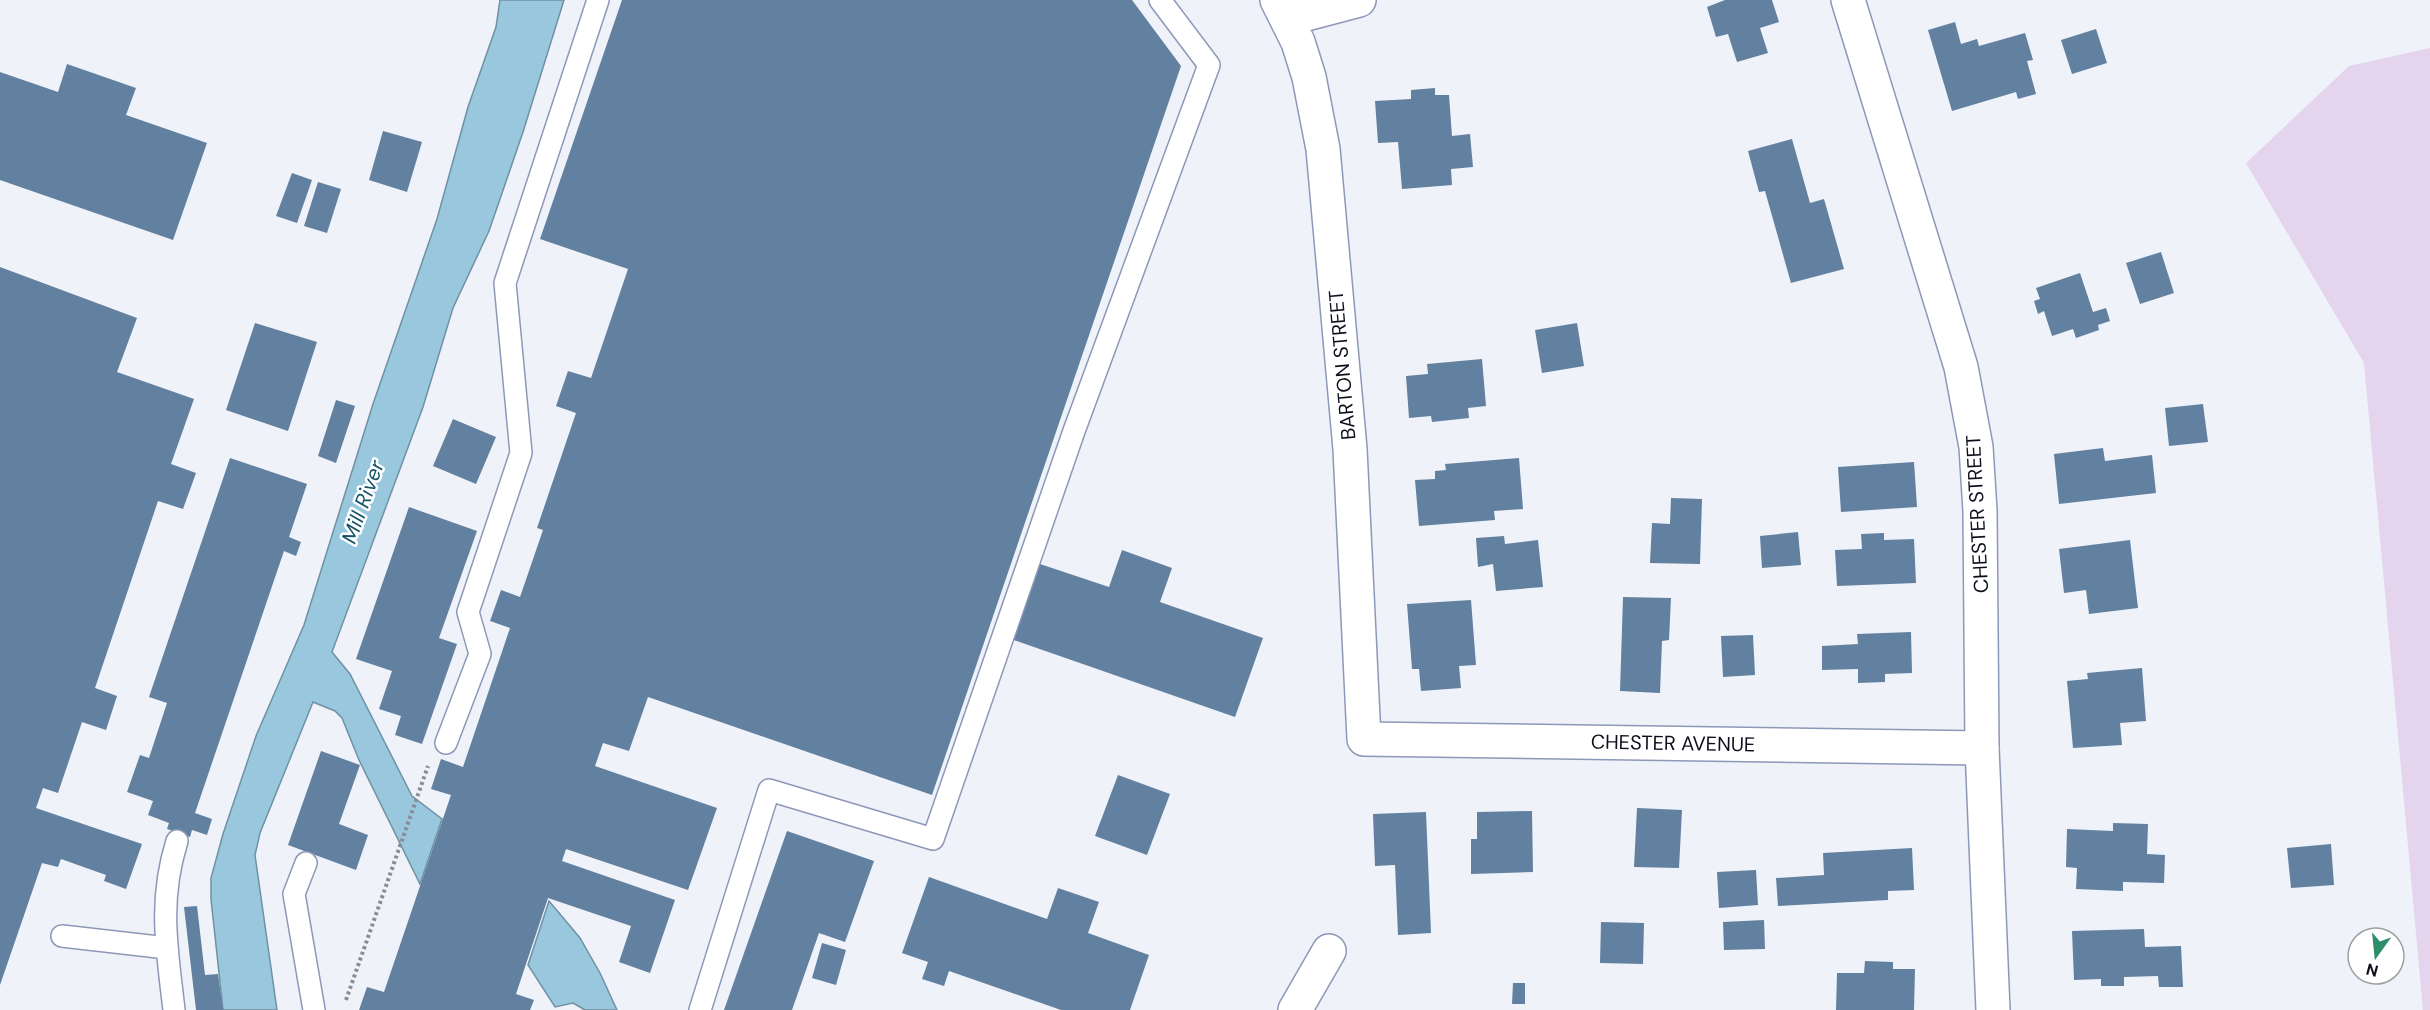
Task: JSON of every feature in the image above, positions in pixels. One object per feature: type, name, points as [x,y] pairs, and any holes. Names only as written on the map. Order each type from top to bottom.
[{"type":"street","points":[[1282,9],[1359,0]]},
{"type":"street","name":"CHESTER STREET","points":[[1848,0],[1961,367],[1972,421],[1980,511],[1982,748],[1993,1010]]},
{"type":"street","name":"BARTON STREET","points":[[1282,9],[1298,42],[1309,77],[1323,149],[1350,449],[1364,739]]},
{"type":"street","name":"CHESTER AVENUE","points":[[1364,739],[1982,748]]},
{"type":"street","points":[[1295,1010],[1329,951]]},
{"type":"lane","points":[[446,743],[480,654],[468,612],[521,453],[505,283],[598,0]]},
{"type":"lane","points":[[700,1010],[769,789],[933,839],[1074,431],[1209,65],[1160,0]]},
{"type":"lane","points":[[174,1010],[167,948],[165,893],[177,841]]},
{"type":"lane","points":[[306,863],[294,894],[314,1010]]},
{"type":"lane","points":[[62,936],[167,948]]},
{"type":"path","points":[[342,1010],[419,789]]},
{"type":"shaded area","points":[[2430,48],[2430,1010],[2423,1010],[2364,363],[2246,163],[2349,66]]},
{"type":"water","name":"Mill River","points":[[500,0],[564,0],[489,231],[453,308],[423,407],[332,652],[350,674],[412,796],[442,819],[420,884],[359,760],[342,718],[335,711],[313,702],[260,833],[255,855],[277,1010],[223,1010],[211,899],[211,878],[223,834],[256,736],[304,625],[373,404],[437,219],[468,107],[496,27]]},
{"type":"water","points":[[549,901],[580,938],[617,1010],[585,1010],[573,1003],[555,1007],[528,965]]},
{"type":"building","points":[[622,0],[1132,0],[1181,66],[932,795],[648,697],[629,751],[603,743],[595,766],[717,808],[688,890],[566,849],[562,861],[675,900],[650,973],[619,962],[631,926],[548,898],[516,994],[534,1000],[530,1010],[359,1010],[367,987],[384,992],[451,795],[431,789],[441,759],[463,767],[510,628],[490,621],[501,590],[520,597],[543,530],[537,528],[576,413],[556,406],[568,371],[591,378],[628,269],[540,239]]},
{"type":"building","points":[[1725,0],[1772,0],[1779,22],[1760,28],[1768,53],[1737,62],[1728,34],[1716,37],[1707,7]]},
{"type":"building","points":[[1955,22],[1961,44],[1977,39],[1979,46],[2025,33],[2033,60],[2027,61],[2036,94],[2018,99],[2016,92],[1952,111],[1928,30]]},
{"type":"building","points":[[2096,29],[2107,63],[2072,74],[2061,40]]},
{"type":"building","points":[[67,64],[136,88],[126,115],[207,143],[173,240],[0,180],[0,72],[58,92]]},
{"type":"building","points":[[1435,88],[1435,95],[1449,95],[1452,136],[1470,134],[1473,167],[1451,169],[1452,185],[1402,189],[1398,142],[1378,143],[1375,101],[1411,99],[1411,90]]},
{"type":"building","points":[[383,131],[422,142],[407,192],[369,180]]},
{"type":"building","points":[[1792,139],[1810,203],[1824,199],[1844,269],[1791,283],[1765,191],[1759,192],[1748,151]]},
{"type":"building","points":[[292,173],[312,180],[297,223],[276,216]]},
{"type":"building","points":[[318,182],[341,189],[327,233],[304,226]]},
{"type":"building","points":[[2161,252],[2174,293],[2140,304],[2126,263]]},
{"type":"building","points":[[0,267],[137,318],[117,372],[194,399],[171,464],[196,473],[183,509],[158,501],[95,688],[117,696],[106,730],[82,722],[58,793],[43,788],[36,808],[142,844],[126,889],[104,881],[106,875],[61,859],[58,867],[42,863],[0,985]]},
{"type":"building","points":[[2080,273],[2093,312],[2106,308],[2110,321],[2098,325],[2099,330],[2076,338],[2073,329],[2052,336],[2044,311],[2038,314],[2034,301],[2040,299],[2036,288]]},
{"type":"building","points":[[255,323],[317,342],[288,431],[226,410]]},
{"type":"building","points":[[1577,323],[1584,366],[1542,373],[1535,330]]},
{"type":"building","points":[[1482,359],[1486,406],[1468,408],[1469,418],[1432,422],[1431,416],[1409,418],[1406,376],[1428,374],[1427,364]]},
{"type":"building","points":[[336,400],[355,406],[336,463],[318,456]]},
{"type":"building","points":[[2203,404],[2208,442],[2169,446],[2165,408]]},
{"type":"building","points":[[453,419],[496,437],[476,484],[433,466]]},
{"type":"building","points":[[2103,448],[2105,461],[2152,455],[2156,493],[2059,504],[2054,454]]},
{"type":"building","points":[[230,458],[307,484],[289,537],[301,542],[296,556],[284,551],[195,813],[212,819],[207,835],[192,830],[190,837],[167,829],[169,823],[148,815],[153,801],[127,792],[140,755],[149,758],[167,703],[149,697]]},
{"type":"building","points":[[1519,458],[1523,509],[1494,511],[1495,520],[1419,526],[1415,480],[1435,479],[1435,471],[1446,470],[1445,464]]},
{"type":"building","points":[[1914,462],[1917,507],[1841,512],[1838,467]]},
{"type":"building","points":[[1671,498],[1702,499],[1700,564],[1650,563],[1652,523],[1670,524]]},
{"type":"building","points":[[409,507],[477,531],[439,638],[457,644],[422,744],[395,735],[401,716],[379,709],[392,671],[356,659]]},
{"type":"building","points":[[1798,532],[1801,565],[1762,568],[1760,536]]},
{"type":"building","points":[[1884,533],[1884,540],[1914,539],[1916,583],[1837,586],[1835,550],[1862,549],[1861,534]]},
{"type":"building","points":[[1504,536],[1505,544],[1538,540],[1543,587],[1496,591],[1493,564],[1478,567],[1476,538]]},
{"type":"building","points":[[2130,540],[2138,608],[2089,614],[2086,590],[2064,593],[2059,549]]},
{"type":"building","points":[[1122,550],[1172,568],[1160,602],[1263,638],[1235,717],[1011,639],[1037,563],[1109,587]]},
{"type":"building","points":[[1623,597],[1671,598],[1669,640],[1662,641],[1660,693],[1620,691]]},
{"type":"building","points":[[1471,600],[1476,665],[1459,666],[1461,688],[1421,691],[1419,669],[1412,669],[1407,604]]},
{"type":"building","points":[[1911,632],[1912,673],[1885,674],[1885,682],[1858,683],[1858,669],[1822,670],[1822,646],[1858,644],[1857,634]]},
{"type":"building","points":[[1753,635],[1755,675],[1723,677],[1721,636]]},
{"type":"building","points":[[2142,668],[2146,721],[2120,723],[2122,745],[2073,748],[2067,681],[2088,679],[2087,673]]},
{"type":"building","points":[[321,751],[360,765],[339,824],[368,835],[356,870],[288,845]]},
{"type":"building","points":[[1118,775],[1170,794],[1147,855],[1095,836]]},
{"type":"building","points":[[1637,808],[1682,810],[1679,868],[1634,867]]},
{"type":"building","points":[[1532,811],[1533,872],[1471,874],[1471,839],[1477,839],[1477,812]]},
{"type":"building","points":[[1426,812],[1431,933],[1398,935],[1395,865],[1375,866],[1373,814]]},
{"type":"building","points":[[2113,823],[2148,824],[2147,854],[2165,855],[2164,883],[2123,882],[2123,891],[2076,889],[2077,868],[2066,867],[2067,829],[2113,831]]},
{"type":"building","points":[[787,831],[874,861],[845,942],[819,933],[792,1010],[724,1010]]},
{"type":"building","points":[[2331,844],[2334,885],[2291,888],[2287,848]]},
{"type":"building","points":[[1912,848],[1914,890],[1888,891],[1888,900],[1778,906],[1776,878],[1824,875],[1823,853]]},
{"type":"building","points":[[1756,870],[1758,905],[1719,908],[1717,872]]},
{"type":"building","points":[[929,877],[1047,919],[1058,888],[1099,902],[1088,933],[1149,955],[1130,1010],[1061,1010],[949,971],[944,986],[922,979],[928,962],[902,953]]},
{"type":"building","points":[[197,906],[205,975],[218,974],[223,1010],[196,1010],[184,907]]},
{"type":"building","points":[[1764,920],[1765,949],[1724,950],[1723,922]]},
{"type":"building","points":[[1601,922],[1644,923],[1643,964],[1600,963]]},
{"type":"building","points":[[2144,929],[2145,947],[2181,946],[2183,987],[2159,987],[2158,976],[2124,977],[2124,986],[2101,986],[2101,979],[2074,980],[2072,931]]},
{"type":"building","points":[[822,943],[846,950],[836,985],[812,978]]},
{"type":"building","points":[[1865,961],[1893,962],[1893,969],[1915,969],[1914,1010],[1836,1010],[1837,973],[1864,973]]},
{"type":"building","points":[[1513,983],[1525,983],[1525,1004],[1512,1004]]}]
